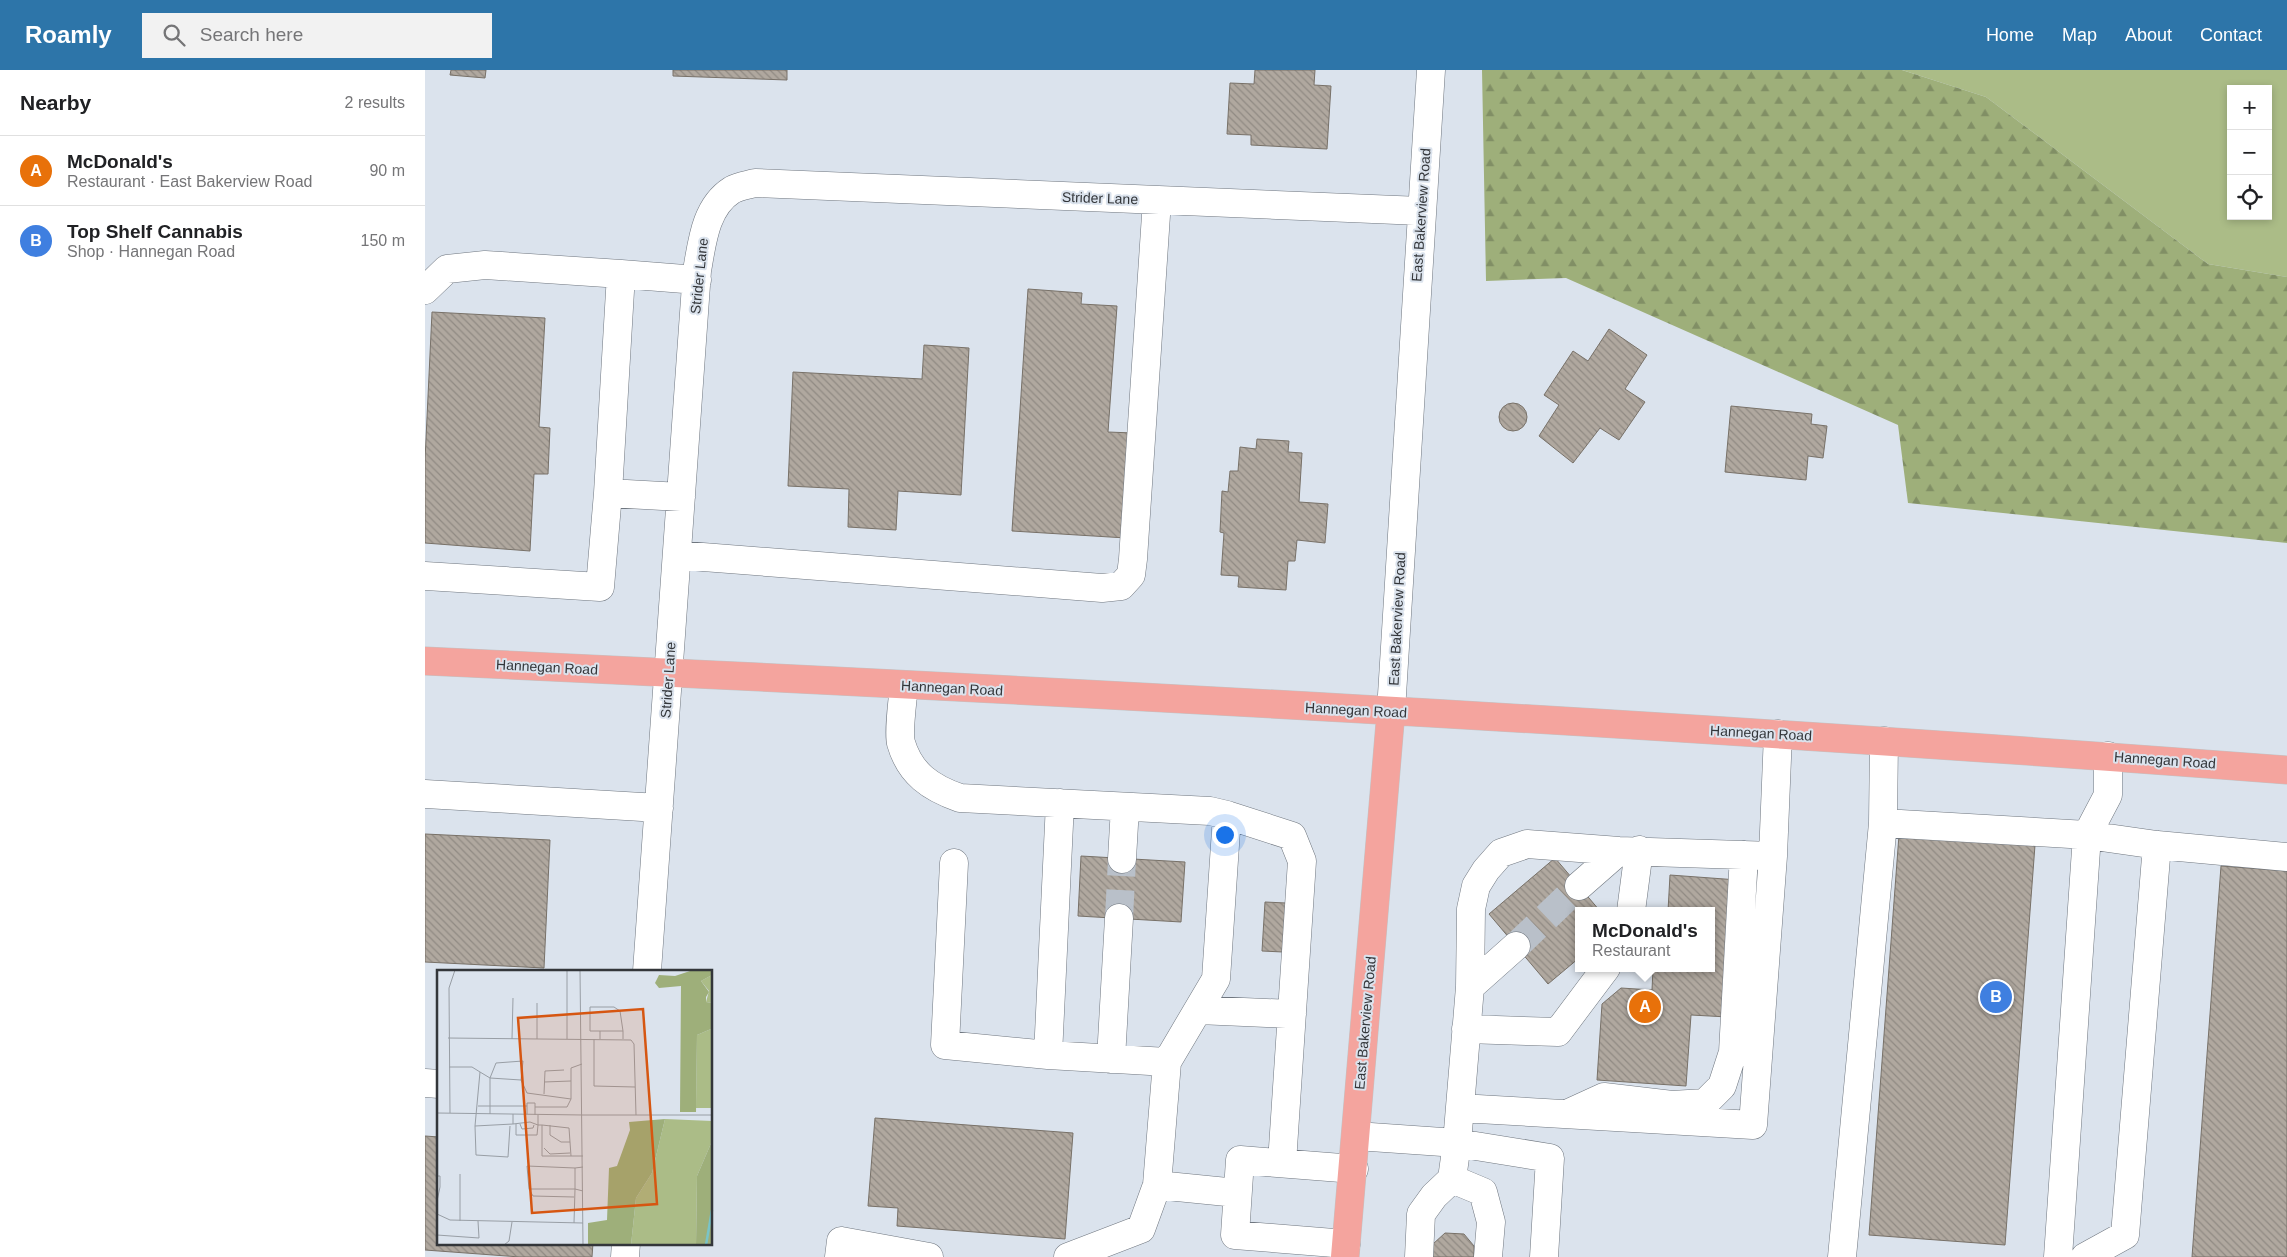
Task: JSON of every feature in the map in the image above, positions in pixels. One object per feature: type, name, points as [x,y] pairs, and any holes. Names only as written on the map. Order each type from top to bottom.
[{"type":"main road","name":"Hannegan Road","points":[[425,661],[669,672],[1391,711],[1778,734],[2287,770]]},
{"type":"main road","name":"East Bakerview Road","points":[[1346,1251],[1391,711]]},
{"type":"street","name":"East Bakerview Road","points":[[1391,711],[1431,70]]},
{"type":"street","name":"Strider Lane","points":[[647,970],[697,280],[703,232],[715,207],[733,190],[755,183],[1421,212]]},
{"type":"street","points":[[677,555],[1102,588],[1121,586],[1131,575],[1133,559],[1157,200]]},
{"type":"street","points":[[425,290],[447,269],[485,265],[697,280]]},
{"type":"street","points":[[425,576],[600,587],[608,493],[621,274]]},
{"type":"street","points":[[608,493],[681,497]]},
{"type":"street","points":[[904,685],[900,742],[923,780],[940,791],[960,798],[1210,812],[1227,815],[1292,836],[1302,861],[1282,1163]]},
{"type":"street","points":[[1459,1108],[1753,1126],[1773,856],[1778,734]]},
{"type":"street","points":[[1842,1257],[1883,823],[1884,741]]},
{"type":"street","points":[[2059,1257],[2087,835],[2108,795],[2107,756]]},
{"type":"street","points":[[425,794],[659,808]]},
{"type":"street","points":[[1049,1055],[1060,803]]},
{"type":"street","points":[[1122,859],[1125,808]]},
{"type":"street","points":[[1068,1257],[1141,1229],[1157,1185],[1167,1062],[1216,979],[1227,815]]},
{"type":"street","points":[[1883,823],[2087,835],[2157,845],[2287,858]]},
{"type":"street","points":[[1419,1257],[1421,1214],[1434,1196],[1452,1179],[1457,1143],[1470,987],[1471,909],[1476,886],[1485,870],[1501,853],[1527,844],[1773,856]]},
{"type":"street","points":[[2085,1257],[2125,1235],[2157,845]]},
{"type":"street","points":[[1579,886],[1629,850]]},
{"type":"street","points":[[1629,850],[1631,907]]},
{"type":"street","points":[[1566,1114],[1604,1097],[1672,1105],[1705,1103],[1721,1086],[1733,1052],[1744,855]]},
{"type":"street","points":[[953,863],[945,1045],[1049,1055],[1167,1062]]},
{"type":"street","points":[[1111,1059],[1119,918]]},
{"type":"street","points":[[1470,987],[1516,946]]},
{"type":"street","points":[[1466,1029],[1558,1032],[1603,972]]},
{"type":"street","points":[[1198,1010],[1292,1014]]},
{"type":"street","points":[[1356,1136],[1457,1143],[1550,1158],[1544,1257]]},
{"type":"street","points":[[1346,1251],[1263,1247],[1235,1235],[1240,1160],[1354,1169]]},
{"type":"street","points":[[1452,1179],[1483,1192],[1491,1222],[1488,1257]]},
{"type":"street","points":[[1157,1185],[1237,1193]]},
{"type":"street","points":[[839,1257],[841,1241],[929,1257]]},
{"type":"street","points":[[625,1257],[626,1244]]},
{"type":"green space","points":[[1482,70],[1902,70],[1986,97],[2208,264],[2287,277],[2287,543],[1908,503],[1898,425],[1566,278],[1486,281]]},
{"type":"green space","points":[[1902,70],[2287,70],[2287,277],[2208,264],[1986,97]]},
{"type":"building","points":[[451,70],[486,70],[485,78],[450,75]]},
{"type":"building","points":[[673,70],[787,70],[787,80],[673,76]]},
{"type":"building","points":[[1255,70],[1315,70],[1314,85],[1331,86],[1327,149],[1251,145],[1251,135],[1227,134],[1230,83],[1254,84]]},
{"type":"building","points":[[1028,289],[1082,293],[1081,304],[1117,306],[1108,432],[1133,433],[1126,538],[1012,531]]},
{"type":"building","points":[[432,312],[545,318],[539,427],[550,428],[548,474],[534,474],[530,551],[425,543],[425,460]]},
{"type":"building","points":[[1609,329],[1647,355],[1625,389],[1645,402],[1619,440],[1600,428],[1573,463],[1539,436],[1559,405],[1544,395],[1573,351],[1588,361]]},
{"type":"building","points":[[924,345],[969,348],[961,495],[898,491],[896,530],[848,527],[849,489],[788,486],[793,372],[922,379]]},
{"type":"building","points":[[1513,403],[1523,407],[1527,417],[1523,427],[1513,431],[1503,427],[1499,417],[1503,407]]},
{"type":"building","points":[[1731,406],[1812,414],[1811,424],[1827,426],[1823,458],[1808,456],[1806,480],[1725,472]]},
{"type":"building","points":[[1257,439],[1289,441],[1288,452],[1302,453],[1299,502],[1328,504],[1325,543],[1297,540],[1295,561],[1288,561],[1286,590],[1238,587],[1239,576],[1221,575],[1224,533],[1220,532],[1222,491],[1228,492],[1230,471],[1238,471],[1240,447],[1256,449]]},
{"type":"building","points":[[425,834],[550,840],[544,968],[425,962]]},
{"type":"building","points":[[1899,835],[2035,845],[2005,1245],[1869,1235]]},
{"type":"building","points":[[1081,856],[1185,862],[1181,922],[1078,916]]},
{"type":"building","points":[[1555,858],[1597,907],[1575,907],[1575,961],[1548,984],[1489,914]]},
{"type":"building","points":[[2221,866],[2287,871],[2287,1257],[2192,1257]]},
{"type":"building","points":[[1670,875],[1738,880],[1728,1017],[1691,1015],[1686,1086],[1597,1080],[1602,1004],[1621,988],[1652,990],[1653,972],[1715,972],[1715,907],[1668,907]]},
{"type":"building","points":[[1265,902],[1286,903],[1283,952],[1262,951]]},
{"type":"building","points":[[875,1118],[1073,1133],[1065,1239],[897,1226],[898,1208],[868,1206]]},
{"type":"building","points":[[425,1136],[437,1137],[437,1244],[593,1244],[592,1257],[520,1257],[425,1250]]},
{"type":"building","points":[[1445,1233],[1464,1234],[1474,1246],[1474,1257],[1432,1257],[1433,1244]]},
{"type":"tunnel","points":[[1119,918],[1122,859]]},
{"type":"tunnel","points":[[1516,946],[1579,886]]},
{"type":"place","name":"Top Shelf Cannabis","points":[[1996,997]]},
{"type":"place","name":"McDonald's","points":[[1645,1007]]}]
